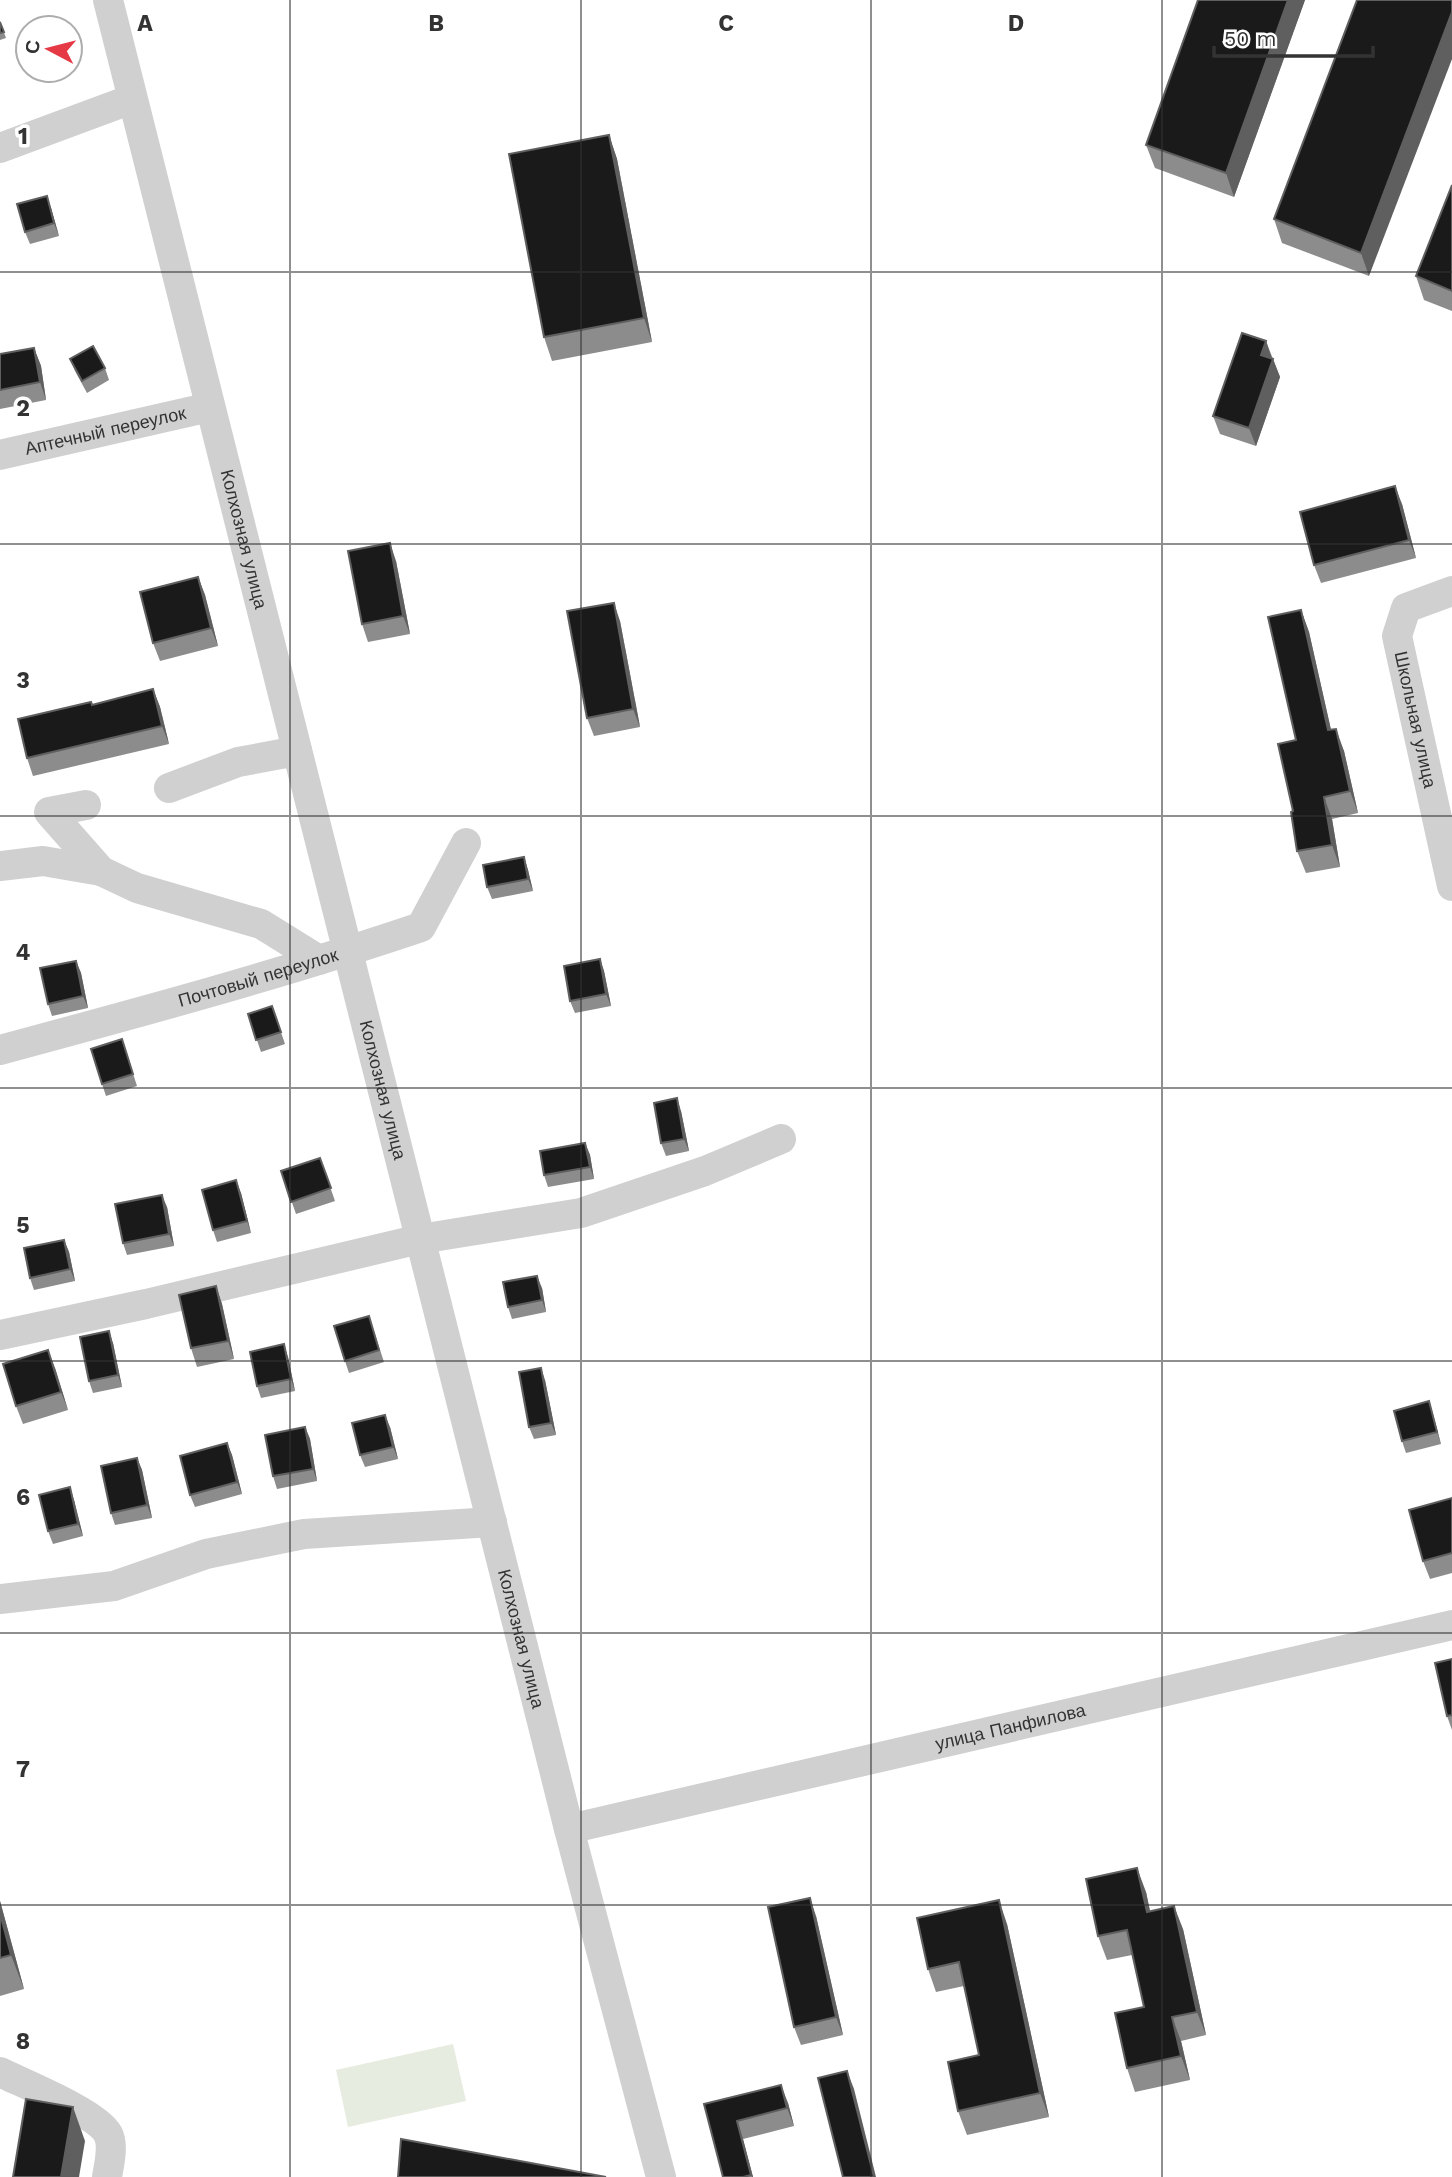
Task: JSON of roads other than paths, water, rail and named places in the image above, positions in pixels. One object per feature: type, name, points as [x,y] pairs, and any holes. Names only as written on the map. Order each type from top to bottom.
[{"type":"street","name":"Колхозная улица","points":[[108,0],[569,1829],[661,2177]]},
{"type":"street","points":[[0,148],[132,99]]},
{"type":"street","name":"Аптечный переулок","points":[[0,455],[210,407]]},
{"type":"street","name":"Школьная улица","points":[[1452,591],[1406,608],[1397,636],[1452,886]]},
{"type":"street","points":[[169,788],[238,762],[297,751]]},
{"type":"street","points":[[86,805],[49,813],[100,871]]},
{"type":"street","name":"Почтовый переулок","points":[[0,1050],[348,952],[421,928],[466,843]]},
{"type":"street","points":[[0,866],[43,861],[100,871],[137,888],[261,924],[319,960]]},
{"type":"street","points":[[0,1335],[120,1310],[420,1239],[581,1213],[705,1171],[781,1139]]},
{"type":"street","points":[[0,1599],[114,1586],[206,1554],[304,1534],[492,1522]]},
{"type":"street","name":"улица Панфилова","points":[[569,1829],[1452,1625]]},
{"type":"street","points":[[0,2072],[94,2118],[109,2135],[107,2177]]}]
